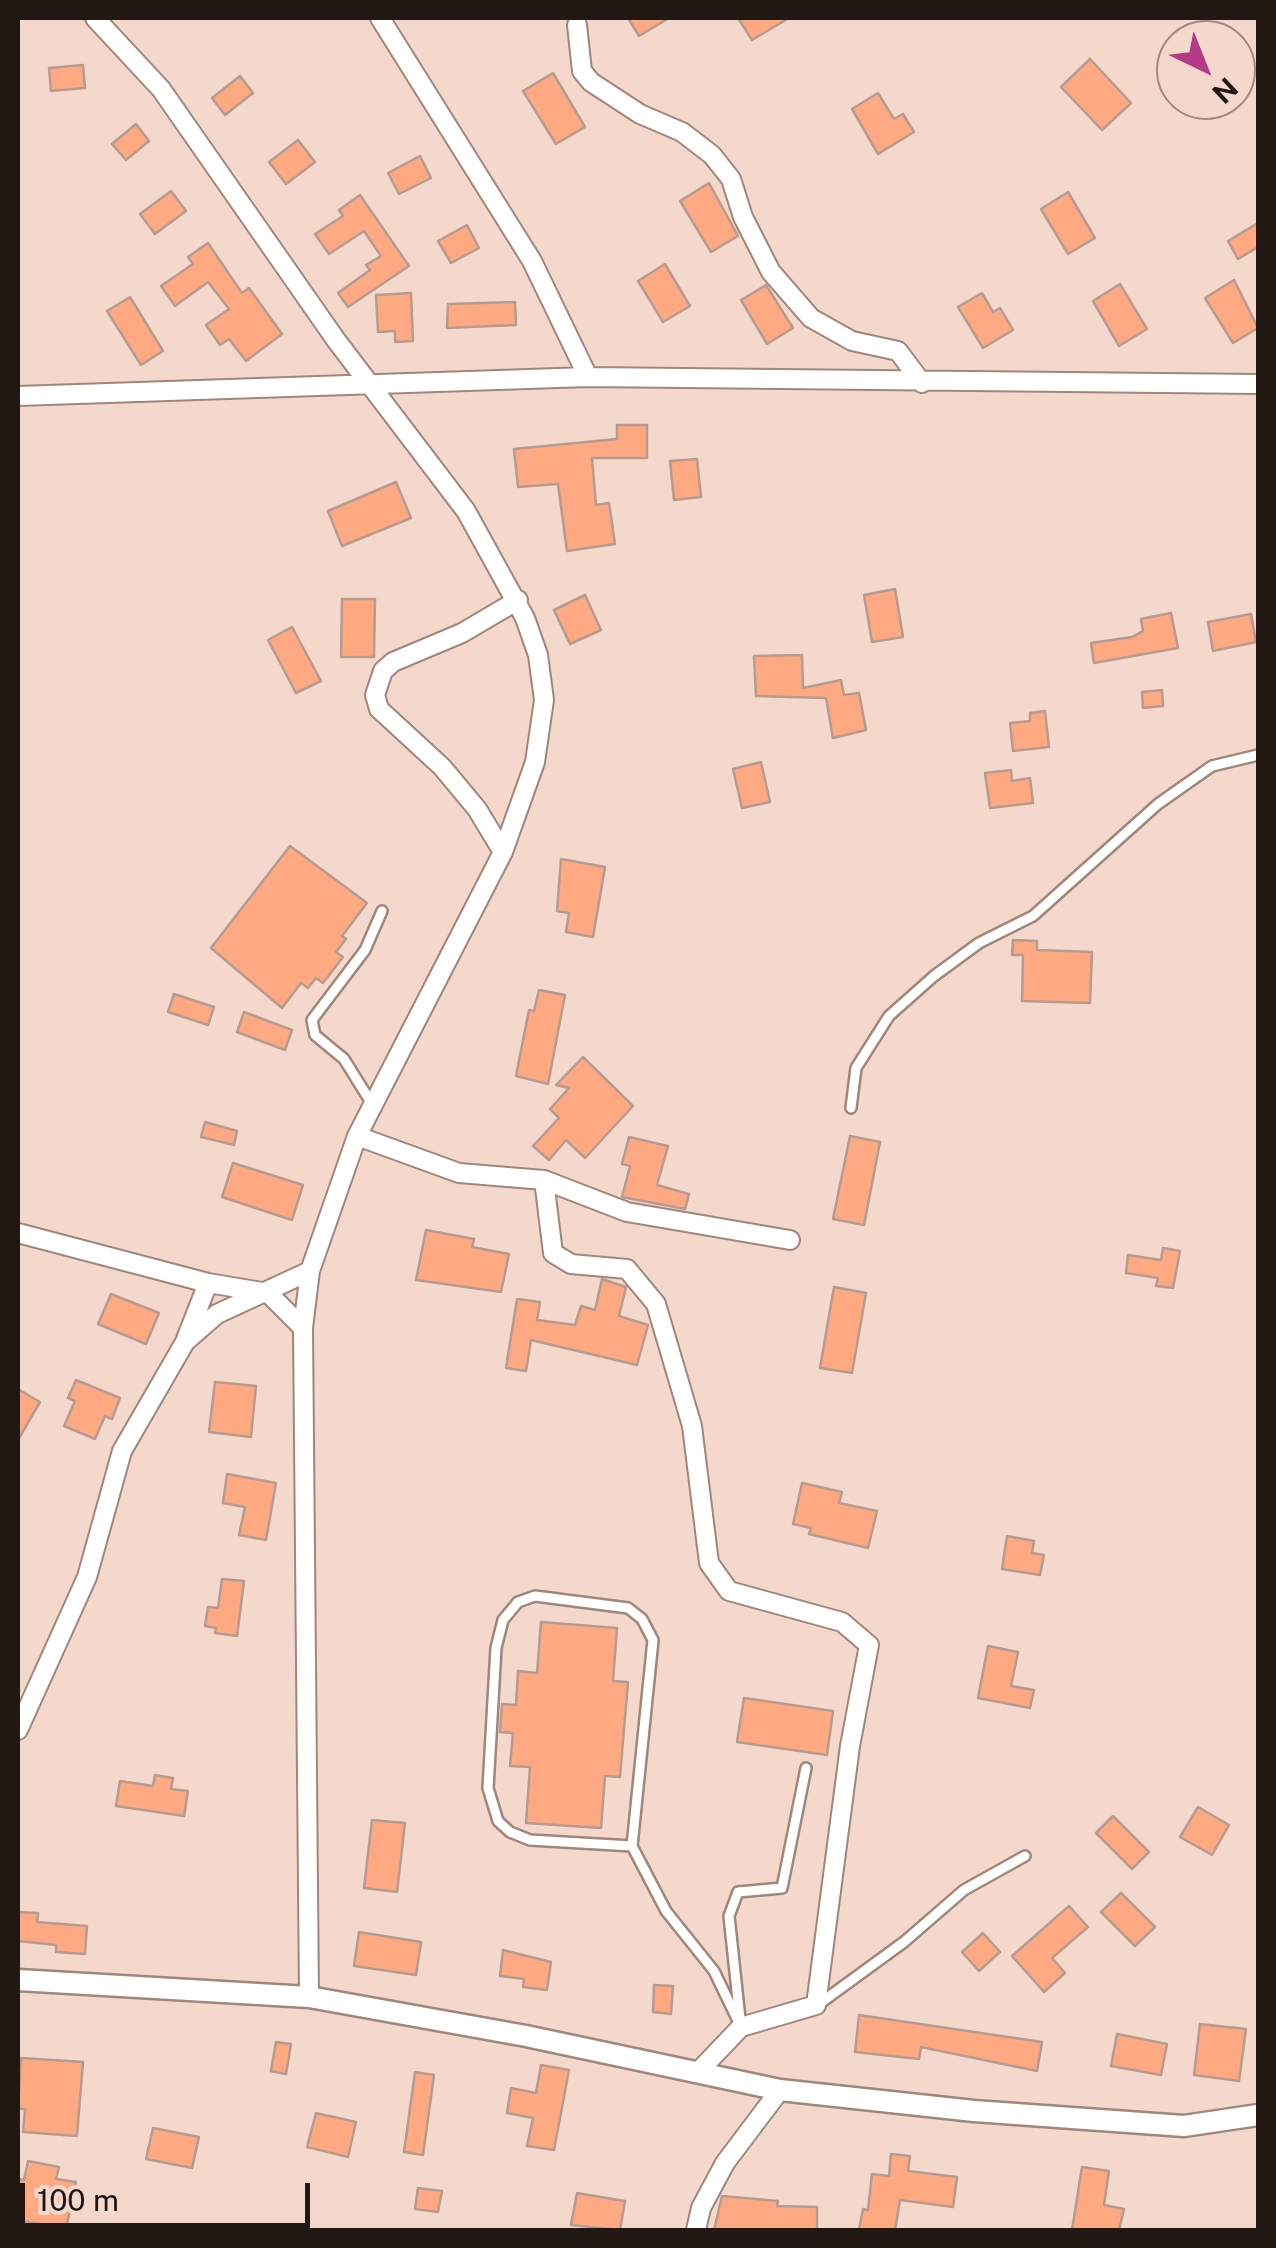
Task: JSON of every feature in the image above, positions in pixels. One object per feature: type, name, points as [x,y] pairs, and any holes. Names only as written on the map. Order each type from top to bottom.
[{"type":"street","points":[[95,18],[161,88],[336,340],[466,510],[518,600],[538,655],[544,700],[535,762],[502,852],[357,1136],[310,1271],[303,1328],[309,1996]]},
{"type":"street","points":[[380,18],[532,260],[588,377]]},
{"type":"street","points":[[577,25],[582,70],[591,82],[640,114],[682,132],[712,155],[731,180],[743,217],[771,272],[811,318],[852,341],[898,350],[922,383]]},
{"type":"street","points":[[18,396],[588,377],[1258,384]]},
{"type":"street","points":[[502,852],[477,809],[442,767],[379,708],[375,694],[383,671],[393,662],[462,632],[518,600]]},
{"type":"street","points":[[357,1136],[459,1173],[544,1180],[627,1212],[790,1240]]},
{"type":"street","points":[[544,1180],[553,1253],[571,1264],[627,1269],[656,1304],[692,1426],[709,1563],[729,1591],[842,1622],[869,1646],[850,1746],[816,2006],[741,2027],[698,2072]]},
{"type":"street","points":[[18,1234],[208,1283],[268,1293],[303,1328]]},
{"type":"street","points":[[185,1342],[217,1314],[310,1271]]},
{"type":"street","points":[[18,1730],[87,1577],[122,1451],[185,1342],[208,1283]]},
{"type":"street","points":[[18,1980],[309,1996],[780,2090],[974,2111],[1184,2126],[1258,2115]]},
{"type":"street","points":[[696,2230],[701,2208],[734,2149],[780,2090]]},
{"type":"lane","points":[[851,1108],[856,1068],[889,1016],[934,976],[979,943],[1034,916],[1158,804],[1212,766],[1258,755]]},
{"type":"lane","points":[[373,1106],[344,1060],[315,1035],[312,1020],[364,950],[382,912]]},
{"type":"lane","points":[[632,1846],[530,1840],[510,1832],[498,1821],[488,1788],[496,1648],[503,1620],[518,1602],[535,1596],[628,1608],[642,1619],[653,1640],[632,1846],[666,1912],[714,1971],[741,2027]]},
{"type":"lane","points":[[741,2027],[729,1916],[738,1892],[782,1888],[806,1768]]},
{"type":"lane","points":[[816,2006],[904,1942],[964,1890],[1025,1856]]},
{"type":"building","points":[[628,18],[669,18],[639,36]]},
{"type":"building","points":[[738,18],[789,18],[752,40]]},
{"type":"building","points":[[1090,59],[1131,103],[1102,130],[1061,87]]},
{"type":"building","points":[[83,65],[85,88],[51,91],[49,68]]},
{"type":"building","points":[[553,73],[585,127],[556,144],[523,91]]},
{"type":"building","points":[[240,76],[253,93],[225,115],[212,98]]},
{"type":"building","points":[[878,93],[894,119],[903,114],[914,132],[878,154],[852,109]]},
{"type":"building","points":[[136,124],[149,141],[126,160],[112,144]]},
{"type":"building","points":[[298,140],[315,162],[286,184],[269,162]]},
{"type":"building","points":[[420,156],[431,178],[399,194],[388,173]]},
{"type":"building","points":[[709,183],[738,236],[711,252],[680,201]]},
{"type":"building","points":[[171,191],[186,211],[155,234],[140,214]]},
{"type":"building","points":[[1068,192],[1095,238],[1068,254],[1041,209]]},
{"type":"building","points":[[360,195],[409,266],[348,307],[338,293],[370,270],[366,265],[381,256],[364,231],[329,254],[315,234],[343,216],[339,210]]},
{"type":"building","points":[[1258,223],[1258,247],[1238,259],[1228,241]]},
{"type":"building","points":[[467,225],[479,248],[451,263],[438,241]]},
{"type":"building","points":[[208,243],[242,293],[249,288],[282,334],[246,361],[229,339],[220,345],[206,325],[229,309],[208,282],[175,306],[161,286],[193,264],[188,257]]},
{"type":"building","points":[[665,264],[690,306],[663,322],[638,281]]},
{"type":"building","points":[[1234,280],[1258,328],[1233,343],[1205,298]]},
{"type":"building","points":[[1120,284],[1147,329],[1119,346],[1093,301]]},
{"type":"building","points":[[766,285],[793,328],[767,344],[741,300]]},
{"type":"building","points":[[411,293],[413,341],[395,342],[395,331],[378,332],[376,295]]},
{"type":"building","points":[[982,293],[993,312],[1000,308],[1013,330],[983,348],[958,307]]},
{"type":"building","points":[[130,297],[163,351],[141,365],[107,311]]},
{"type":"building","points":[[515,302],[516,325],[447,328],[448,304]]},
{"type":"building","points":[[617,425],[647,425],[647,458],[592,458],[596,505],[609,503],[615,544],[567,551],[558,484],[518,487],[514,449],[617,439]]},
{"type":"building","points":[[697,459],[701,497],[674,500],[670,461]]},
{"type":"building","points":[[396,482],[411,518],[342,546],[328,511]]},
{"type":"building","points":[[895,589],[903,637],[872,642],[864,595]]},
{"type":"building","points":[[585,595],[601,630],[570,644],[554,610]]},
{"type":"building","points":[[342,599],[375,599],[374,657],[341,657]]},
{"type":"building","points":[[1171,613],[1178,648],[1094,663],[1091,643],[1132,637],[1143,631],[1141,619]]},
{"type":"building","points":[[1251,614],[1256,642],[1213,651],[1208,622]]},
{"type":"building","points":[[292,627],[321,681],[296,693],[268,640]]},
{"type":"building","points":[[802,655],[803,688],[841,680],[844,695],[859,693],[866,730],[833,738],[826,698],[756,696],[754,656]]},
{"type":"building","points":[[1162,690],[1163,706],[1143,708],[1142,692]]},
{"type":"building","points":[[1045,711],[1049,747],[1013,751],[1010,723],[1030,721],[1030,713]]},
{"type":"building","points":[[761,762],[770,802],[742,808],[733,769]]},
{"type":"building","points":[[1011,770],[1012,781],[1030,778],[1033,803],[990,808],[985,773]]},
{"type":"building","points":[[290,846],[367,903],[342,936],[346,939],[336,952],[343,957],[323,983],[316,978],[308,988],[301,983],[282,1008],[211,948]]},
{"type":"building","points":[[561,859],[605,867],[593,937],[566,932],[569,913],[557,911]]},
{"type":"building","points":[[1013,940],[1037,941],[1037,950],[1092,952],[1090,1003],[1022,1001],[1023,955],[1012,955]]},
{"type":"building","points":[[539,990],[565,995],[548,1084],[516,1076],[529,1010],[534,1011]]},
{"type":"building","points":[[174,994],[214,1007],[208,1025],[168,1012]]},
{"type":"building","points":[[244,1012],[292,1030],[285,1050],[237,1032]]},
{"type":"building","points":[[583,1057],[633,1106],[585,1158],[566,1140],[549,1160],[533,1146],[559,1118],[550,1109],[569,1088],[556,1085]]},
{"type":"building","points":[[205,1122],[237,1131],[234,1145],[201,1137]]},
{"type":"building","points":[[850,1136],[880,1142],[864,1225],[833,1219]]},
{"type":"building","points":[[629,1137],[668,1146],[657,1185],[689,1194],[685,1209],[622,1197],[630,1166],[622,1164]]},
{"type":"building","points":[[233,1163],[303,1185],[292,1220],[222,1197]]},
{"type":"building","points":[[426,1230],[474,1239],[472,1247],[509,1254],[501,1292],[416,1280]]},
{"type":"building","points":[[1163,1248],[1180,1251],[1173,1288],[1156,1286],[1158,1278],[1126,1273],[1128,1255],[1161,1260]]},
{"type":"building","points":[[602,1279],[626,1287],[619,1316],[648,1325],[637,1365],[531,1340],[526,1371],[506,1368],[517,1299],[540,1302],[537,1320],[575,1325],[581,1306],[595,1310]]},
{"type":"building","points":[[834,1287],[866,1293],[852,1373],[820,1368]]},
{"type":"building","points":[[111,1294],[159,1313],[146,1344],[98,1324]]},
{"type":"building","points":[[76,1380],[120,1398],[112,1419],[105,1416],[95,1439],[64,1426],[75,1401],[68,1398]]},
{"type":"building","points":[[215,1382],[256,1386],[251,1437],[209,1432]]},
{"type":"building","points":[[18,1389],[40,1402],[18,1440]]},
{"type":"building","points":[[227,1474],[276,1483],[266,1540],[239,1535],[245,1507],[223,1503]]},
{"type":"building","points":[[802,1483],[842,1492],[839,1503],[877,1511],[868,1548],[809,1534],[811,1528],[793,1524]]},
{"type":"building","points":[[1007,1536],[1034,1541],[1032,1553],[1044,1555],[1040,1575],[1002,1569]]},
{"type":"building","points":[[222,1579],[244,1581],[237,1636],[215,1633],[216,1628],[205,1626],[208,1607],[218,1608]]},
{"type":"building","points":[[541,1622],[617,1628],[613,1681],[628,1682],[620,1777],[605,1776],[601,1828],[526,1823],[530,1767],[510,1766],[513,1733],[500,1732],[502,1704],[516,1705],[518,1671],[537,1673]]},
{"type":"building","points":[[988,1646],[1018,1652],[1011,1686],[1034,1690],[1030,1708],[978,1698]]},
{"type":"building","points":[[744,1698],[833,1711],[827,1755],[737,1742]]},
{"type":"building","points":[[155,1775],[173,1778],[171,1789],[188,1791],[184,1816],[116,1806],[120,1781],[153,1786]]},
{"type":"building","points":[[1198,1807],[1229,1825],[1212,1855],[1180,1837]]},
{"type":"building","points":[[1113,1816],[1149,1852],[1132,1869],[1096,1833]]},
{"type":"building","points":[[372,1820],[405,1823],[397,1892],[364,1888]]},
{"type":"building","points":[[1121,1893],[1155,1927],[1135,1946],[1101,1912]]},
{"type":"building","points":[[1069,1906],[1088,1927],[1052,1958],[1065,1973],[1044,1992],[1012,1956]]},
{"type":"building","points":[[18,1912],[38,1913],[37,1922],[87,1926],[85,1954],[56,1952],[56,1945],[18,1941]]},
{"type":"building","points":[[359,1932],[421,1942],[416,1975],[354,1966]]},
{"type":"building","points":[[983,1933],[1000,1952],[979,1971],[962,1952]]},
{"type":"building","points":[[503,1950],[551,1962],[547,1990],[523,1987],[524,1979],[500,1976]]},
{"type":"building","points":[[654,1985],[673,1986],[671,2014],[653,2012]]},
{"type":"building","points":[[859,2015],[1042,2042],[1037,2071],[921,2047],[919,2059],[855,2052]]},
{"type":"building","points":[[1200,2024],[1246,2029],[1239,2081],[1194,2075]]},
{"type":"building","points":[[1117,2034],[1167,2044],[1161,2075],[1111,2066]]},
{"type":"building","points":[[276,2042],[291,2044],[286,2074],[271,2071]]},
{"type":"building","points":[[21,2058],[83,2062],[77,2136],[23,2132],[25,2109],[18,2109]]},
{"type":"building","points":[[541,2065],[569,2070],[554,2150],[527,2146],[533,2118],[507,2113],[511,2088],[536,2093]]},
{"type":"building","points":[[415,2072],[434,2075],[423,2155],[404,2152]]},
{"type":"building","points":[[316,2113],[356,2122],[348,2157],[307,2147]]},
{"type":"building","points":[[153,2128],[199,2137],[192,2168],[146,2159]]},
{"type":"building","points":[[891,2154],[910,2156],[908,2171],[957,2177],[953,2207],[900,2200],[895,2230],[859,2230],[863,2209],[868,2210],[872,2174],[889,2176]]},
{"type":"building","points":[[28,2161],[59,2167],[56,2179],[76,2182],[66,2229],[18,2220],[18,2179],[24,2180]]},
{"type":"building","points":[[1082,2167],[1109,2171],[1104,2205],[1124,2209],[1119,2230],[1072,2230]]},
{"type":"building","points":[[418,2188],[442,2191],[438,2212],[415,2209]]},
{"type":"building","points":[[577,2193],[625,2201],[620,2230],[571,2225]]},
{"type":"building","points":[[722,2196],[778,2201],[777,2206],[817,2207],[817,2230],[714,2230]]}]
